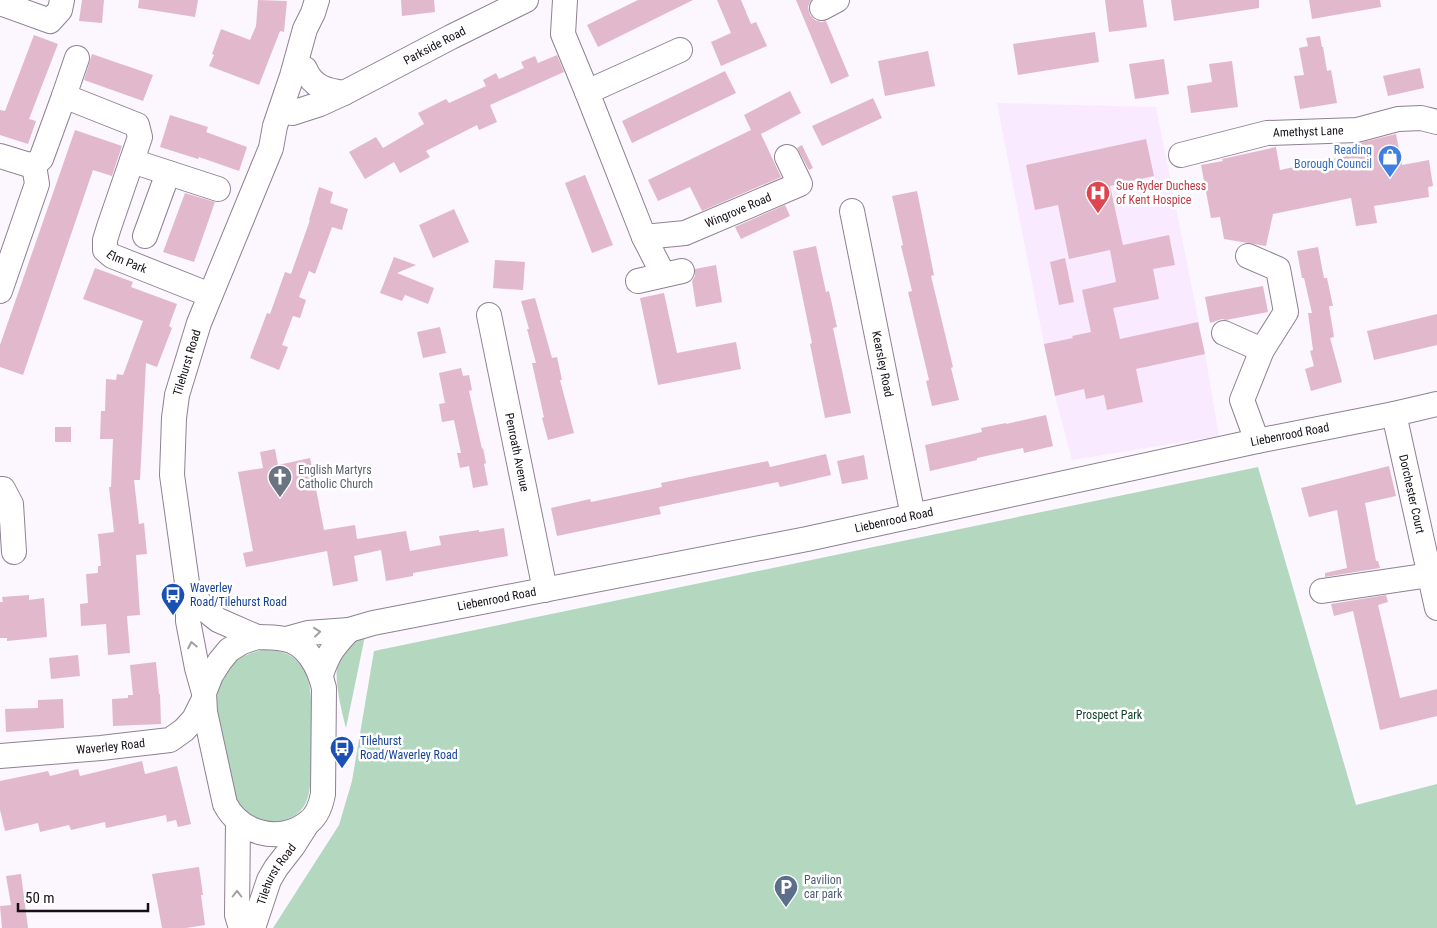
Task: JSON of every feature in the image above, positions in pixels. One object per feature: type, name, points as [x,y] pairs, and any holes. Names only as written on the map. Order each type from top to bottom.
[{"type":"street","points":[[0,3],[50,21],[60,10],[62,0]]},
{"type":"street","name":"Parkside Road","points":[[292,113],[320,104],[344,93],[450,37],[526,0]]},
{"type":"street","points":[[565,0],[562,34],[644,237],[672,273],[638,281]]},
{"type":"street","name":"Tilehurst Road","points":[[271,148],[284,131],[292,113],[314,33],[315,7]]},
{"type":"street","name":"Tilehurst Road","points":[[204,697],[188,621],[188,590],[172,475],[174,418],[177,394],[199,323],[271,148],[275,126],[305,29],[315,7]]},
{"type":"street","points":[[587,92],[680,50]]},
{"type":"street","points":[[0,156],[34,165],[41,159],[77,58]]},
{"type":"street","points":[[305,69],[309,77],[318,86],[344,93]]},
{"type":"street","name":"Elm Park","points":[[64,96],[137,125],[140,136],[105,240],[105,250],[112,256],[210,295]]},
{"type":"street","name":"Amethyst Lane","points":[[1181,155],[1267,133],[1357,130],[1398,119],[1421,118],[1437,122]]},
{"type":"street","name":"Wingrove Road","points":[[644,237],[685,232],[800,184],[787,156]]},
{"type":"street","points":[[132,161],[218,189]]},
{"type":"street","points":[[0,291],[37,184],[34,165]]},
{"type":"street","points":[[145,236],[168,172]]},
{"type":"street","name":"Kearsley Road","points":[[852,211],[913,516]]},
{"type":"street","points":[[1248,256],[1278,269],[1286,312],[1262,350],[1242,400],[1257,441]]},
{"type":"street","name":"Penroath Avenue","points":[[489,315],[545,590]]},
{"type":"street","points":[[1224,333],[1262,350]]},
{"type":"street","name":"Liebenrood Road","points":[[286,639],[308,632],[349,630],[373,623],[807,539],[1257,441],[1437,404]]},
{"type":"street","name":"Dorchester Court","points":[[1394,414],[1437,608]]},
{"type":"street","points":[[0,489],[3,489],[11,504],[14,552]]},
{"type":"street","points":[[1322,591],[1430,575]]},
{"type":"street","points":[[188,590],[218,620],[257,637]]},
{"type":"street","points":[[321,675],[331,650],[349,630]]},
{"type":"street","points":[[257,637],[286,639],[299,645],[307,652],[321,675],[324,688],[323,794],[318,809],[307,824],[282,834],[256,831],[238,822],[230,813],[225,804],[205,712],[204,697],[211,675],[220,661],[229,650],[242,642],[257,637]]},
{"type":"street","name":"Waverley Road","points":[[0,756],[170,740],[184,730],[194,719],[204,697]]},
{"type":"street","points":[[238,822],[237,915],[241,928]]},
{"type":"street","name":"Tilehurst Road","points":[[253,928],[269,880],[307,824]]},
{"type":"shaded area","name":"Sue Ryder Duchess of Kent Hospice","points":[[997,103],[1156,107],[1205,354],[1219,436],[1072,460],[1055,396],[1044,344]]},
{"type":"green space","name":"Prospect Park","points":[[1258,467],[1356,805],[1437,784],[1437,928],[273,928],[339,825],[352,781],[374,651]]},
{"type":"green space","points":[[365,636],[346,728],[338,693],[337,665],[341,654],[353,642]]},
{"type":"green space","points":[[262,650],[278,651],[291,656],[300,663],[306,673],[311,696],[311,771],[307,799],[300,812],[293,817],[274,823],[261,821],[251,816],[241,807],[235,796],[217,707],[218,692],[222,678],[230,666],[243,657]]},
{"type":"building","points":[[82,0],[104,0],[102,23],[79,21]]},
{"type":"building","points":[[139,0],[198,0],[195,17],[138,8]]},
{"type":"building","points":[[258,0],[287,1],[284,32],[280,31],[259,85],[209,66],[221,29],[250,40],[256,26]]},
{"type":"building","points":[[401,0],[434,0],[435,12],[402,16]]},
{"type":"building","points":[[638,0],[693,0],[598,47],[587,25]]},
{"type":"building","points":[[717,0],[741,0],[751,24],[756,22],[767,46],[721,66],[711,42],[731,33]]},
{"type":"building","points":[[796,0],[811,0],[808,7],[810,15],[815,20],[826,21],[849,76],[831,84]]},
{"type":"building","points":[[1105,0],[1143,0],[1147,27],[1109,32]]},
{"type":"building","points":[[1171,0],[1259,0],[1259,8],[1174,21]]},
{"type":"building","points":[[1309,0],[1380,0],[1381,7],[1312,19]]},
{"type":"building","points":[[1095,32],[1099,62],[1018,75],[1013,44]]},
{"type":"building","points":[[34,35],[58,44],[29,119],[36,121],[28,144],[0,135],[0,110],[5,111]]},
{"type":"building","points":[[1320,36],[1327,71],[1331,70],[1337,103],[1300,109],[1294,76],[1304,75],[1299,48],[1308,46],[1306,38]]},
{"type":"building","points":[[928,51],[935,86],[885,96],[878,61]]},
{"type":"building","points":[[92,54],[153,75],[143,101],[84,80]]},
{"type":"building","points":[[557,55],[564,72],[490,105],[497,122],[479,130],[477,125],[426,151],[430,157],[400,173],[394,162],[365,179],[349,152],[376,137],[383,148],[424,124],[418,113],[446,99],[449,103],[486,86],[483,80],[496,73],[499,79],[524,68],[521,62],[535,56],[538,63]]},
{"type":"building","points":[[1164,59],[1169,94],[1135,99],[1129,64]]},
{"type":"building","points":[[1232,61],[1238,107],[1191,113],[1187,86],[1212,82],[1209,64]]},
{"type":"building","points":[[1420,68],[1424,88],[1388,96],[1383,76]]},
{"type":"building","points":[[725,71],[736,93],[632,143],[622,121]]},
{"type":"building","points":[[790,91],[801,113],[761,134],[781,177],[702,211],[690,187],[658,201],[648,180],[751,130],[744,115]]},
{"type":"building","points":[[873,98],[882,118],[822,146],[812,126]]},
{"type":"building","points":[[170,115],[208,127],[206,132],[247,147],[239,171],[199,157],[198,159],[160,147]]},
{"type":"building","points":[[75,130],[122,146],[112,176],[93,170],[23,375],[0,367],[0,345]]},
{"type":"building","points":[[1396,134],[1402,165],[1429,160],[1433,186],[1428,187],[1429,197],[1374,206],[1377,223],[1356,226],[1351,198],[1273,214],[1266,246],[1224,239],[1220,217],[1211,218],[1201,165],[1276,147],[1280,170],[1357,154],[1355,144]]},
{"type":"building","points":[[1146,139],[1154,176],[1110,186],[1123,245],[1169,235],[1175,265],[1153,269],[1159,299],[1113,308],[1120,339],[1198,322],[1205,354],[1136,369],[1143,402],[1107,410],[1104,395],[1086,399],[1084,389],[1055,396],[1044,344],[1091,332],[1082,290],[1116,282],[1110,250],[1069,259],[1058,205],[1035,210],[1026,165]]},
{"type":"building","points":[[802,145],[813,168],[809,170],[797,148]]},
{"type":"building","points":[[585,175],[613,245],[592,253],[565,183]]},
{"type":"building","points":[[319,187],[333,192],[330,203],[348,209],[342,230],[332,227],[315,274],[309,271],[299,297],[306,300],[300,318],[293,316],[282,345],[288,347],[279,370],[250,358],[267,313],[270,314],[285,272],[291,274],[310,220]]},
{"type":"building","points":[[917,191],[934,275],[931,276],[959,400],[932,406],[926,381],[929,380],[908,292],[912,291],[892,196]]},
{"type":"building","points":[[185,193],[215,202],[194,262],[163,252]]},
{"type":"building","points":[[785,205],[790,216],[741,239],[735,227]]},
{"type":"building","points":[[454,209],[469,242],[433,258],[419,225]]},
{"type":"building","points":[[816,246],[826,292],[829,291],[837,327],[833,328],[851,413],[825,418],[793,251]]},
{"type":"building","points":[[1318,247],[1324,278],[1327,278],[1333,306],[1329,306],[1334,337],[1330,338],[1342,382],[1311,391],[1305,369],[1314,366],[1310,351],[1313,350],[1308,313],[1312,313],[1297,251]]},
{"type":"building","points":[[394,257],[416,265],[397,273],[434,288],[428,304],[405,295],[402,301],[380,293]]},
{"type":"building","points":[[1065,258],[1074,302],[1059,305],[1050,262]]},
{"type":"building","points":[[495,260],[525,262],[523,290],[493,288]]},
{"type":"building","points":[[716,265],[722,302],[696,307],[692,281],[695,276],[695,269]]},
{"type":"building","points":[[95,268],[133,282],[131,287],[177,304],[169,326],[172,328],[157,367],[146,363],[140,480],[134,480],[139,524],[144,523],[147,554],[136,555],[140,615],[127,616],[130,653],[108,655],[106,624],[81,626],[80,604],[88,603],[86,574],[98,573],[98,566],[101,566],[98,534],[114,532],[109,487],[111,487],[113,439],[100,439],[101,411],[105,411],[106,379],[116,380],[117,374],[123,375],[143,321],[83,299]]},
{"type":"building","points":[[1263,286],[1268,312],[1226,320],[1222,319],[1210,323],[1205,297]]},
{"type":"building","points":[[664,293],[677,353],[736,342],[741,369],[658,385],[640,298]]},
{"type":"building","points":[[535,298],[552,358],[557,357],[562,380],[560,380],[574,433],[548,440],[532,363],[536,363],[521,301]]},
{"type":"building","points":[[1437,314],[1437,345],[1374,360],[1367,331]]},
{"type":"building","points":[[440,327],[446,353],[423,358],[417,332]]},
{"type":"building","points":[[461,368],[463,376],[469,375],[472,390],[469,391],[486,463],[484,464],[488,485],[473,488],[469,466],[460,468],[457,453],[461,453],[454,420],[442,422],[439,404],[445,403],[439,373]]},
{"type":"building","points":[[1046,415],[1053,446],[1024,453],[1023,448],[930,471],[925,445],[982,432],[981,428]]},
{"type":"building","points":[[55,427],[71,427],[71,442],[55,442]]},
{"type":"building","name":"English Martyrs Catholic Church","points":[[275,449],[278,465],[310,458],[324,530],[355,525],[357,539],[406,531],[410,551],[441,545],[439,536],[504,528],[508,556],[413,573],[413,576],[386,581],[381,550],[354,556],[358,581],[333,586],[327,551],[246,567],[243,553],[253,551],[238,472],[263,468],[260,452]]},
{"type":"building","points":[[826,454],[831,475],[780,487],[778,482],[659,507],[661,514],[557,536],[551,508],[590,499],[591,502],[662,487],[661,483],[768,461],[770,467]]},
{"type":"building","points":[[864,455],[868,479],[842,484],[837,461]]},
{"type":"building","points":[[1389,466],[1396,496],[1365,503],[1376,561],[1378,561],[1380,568],[1325,577],[1325,573],[1347,568],[1337,510],[1309,517],[1301,488]]},
{"type":"building","points":[[29,595],[29,600],[44,598],[47,637],[7,641],[7,638],[0,638],[0,602],[3,602],[2,597]]},
{"type":"building","points":[[1386,595],[1388,602],[1378,605],[1400,698],[1437,689],[1437,716],[1380,730],[1353,611],[1334,616],[1331,604]]},
{"type":"building","points":[[78,655],[80,676],[51,679],[49,658]]},
{"type":"building","points":[[156,662],[161,724],[113,726],[112,699],[128,698],[128,695],[133,695],[130,665]]},
{"type":"building","points":[[63,699],[64,728],[6,732],[5,709],[38,708],[38,700]]},
{"type":"building","points":[[142,761],[145,774],[177,766],[191,824],[178,827],[176,820],[167,822],[166,815],[106,828],[105,822],[71,830],[69,825],[40,832],[38,823],[5,831],[0,810],[0,781],[48,771],[50,776],[78,769],[80,776]]},
{"type":"building","points":[[199,867],[205,925],[186,928],[162,928],[152,874]]},
{"type":"building","points":[[21,874],[28,928],[2,928],[0,906],[11,905],[6,876]]},
{"type":"place","name":"Reading Borough Council","points":[[1390,178]]},
{"type":"place","name":"Sue Ryder Duchess of Kent Hospice","points":[[1098,214]]},
{"type":"place","name":"English Martyrs Catholic Church","points":[[280,498]]},
{"type":"place","name":"Waverley Road/Tilehurst Road","points":[[173,616]]},
{"type":"place","name":"Tilehurst Road/Waverley Road","points":[[342,769]]},
{"type":"place","name":"Pavilion car park","points":[[786,908]]}]
